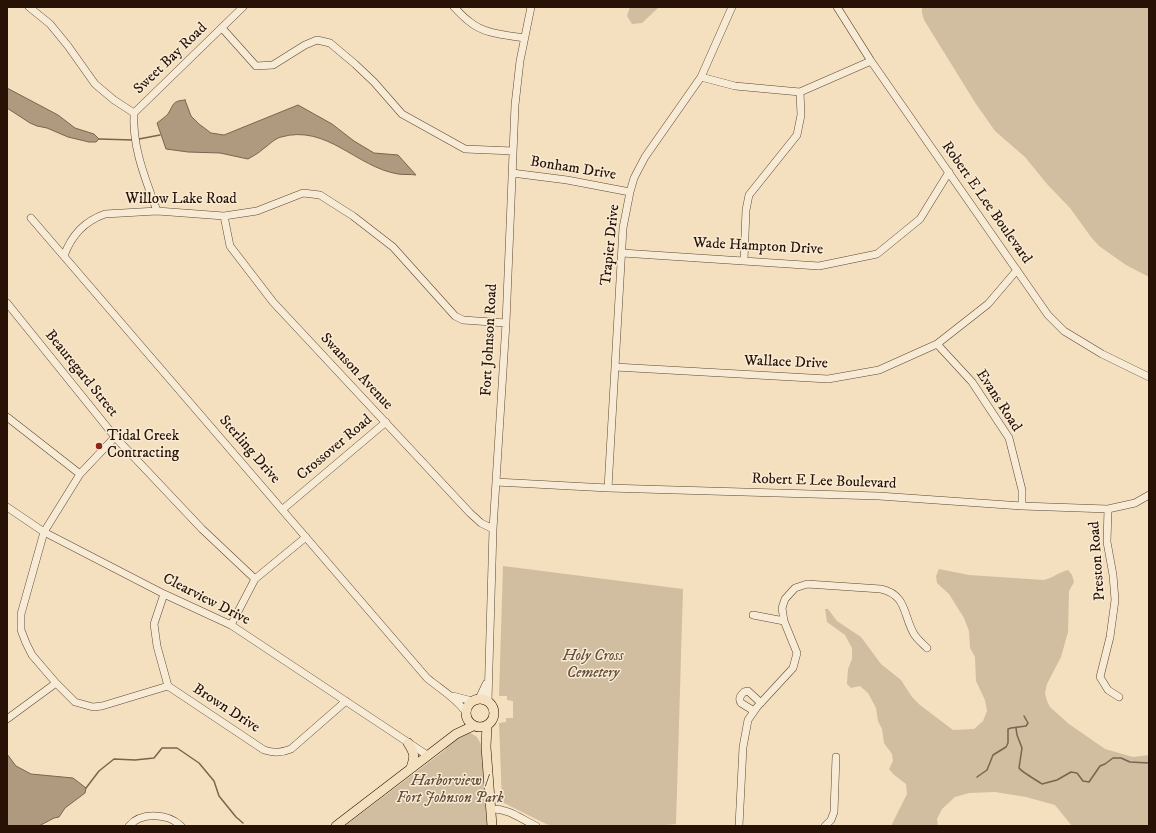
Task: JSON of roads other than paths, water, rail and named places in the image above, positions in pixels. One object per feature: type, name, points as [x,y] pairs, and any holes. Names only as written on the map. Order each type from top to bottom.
[{"type":"main road","points":[[336,826],[456,734],[474,726],[484,727],[487,725],[492,719],[494,712],[492,706],[479,700],[469,704],[465,713],[463,724],[456,734]]},
{"type":"main road","points":[[465,713],[467,720],[479,730],[486,747]]},
{"type":"main road","points":[[487,725],[486,747],[492,826]]},
{"type":"main road","points":[[408,743],[414,752],[411,768]]},
{"type":"street","points":[[29,7],[50,24],[68,46],[94,84],[134,114],[133,124],[139,163],[157,211]]},
{"type":"street","name":"Sweet Bay Road","points":[[134,114],[243,7]]},
{"type":"street","points":[[454,7],[470,23],[478,27],[493,33],[524,38]]},
{"type":"street","name":"Fort Johnson Road","points":[[479,700],[488,676],[493,529],[506,323],[516,100],[524,38],[531,7]]},
{"type":"street","name":"Trapier Drive","points":[[608,488],[622,253],[624,228],[630,192],[634,178],[645,157],[701,77],[732,7]]},
{"type":"street","name":"Robert E Lee Boulevard","points":[[837,7],[871,61],[1048,315],[1064,331],[1102,354],[1149,377]]},
{"type":"street","points":[[222,28],[256,66],[273,64],[304,45],[318,40],[330,43],[374,82],[402,114],[466,149],[513,151]]},
{"type":"street","points":[[701,77],[735,86],[800,92],[871,61]]},
{"type":"street","points":[[744,260],[746,210],[749,196],[796,135],[801,115],[800,92]]},
{"type":"street","name":"Wade Hampton Drive","points":[[622,253],[819,266],[877,254],[920,219],[949,172]]},
{"type":"street","name":"Bonham Drive","points":[[512,173],[567,180],[630,192]]},
{"type":"street","name":"Willow Lake Road","points":[[64,256],[66,248],[75,234],[82,227],[105,214],[157,211],[224,216],[257,211],[303,193],[320,195],[353,216],[393,247],[455,316],[463,320],[506,323]]},
{"type":"street","name":"Swanson Avenue","points":[[224,216],[230,246],[268,296],[474,518],[493,529]]},
{"type":"street","name":"Sterling Drive","points":[[31,218],[427,678],[436,686],[451,695],[479,700]]},
{"type":"street","name":"Wallace Drive","points":[[615,367],[828,379],[879,370],[937,344],[988,304],[1018,270]]},
{"type":"street","name":"Beauregard Street","points":[[7,303],[115,437],[202,529],[255,579]]},
{"type":"street","name":"Evans Road","points":[[937,344],[972,382],[1009,438],[1022,490],[1022,506]]},
{"type":"street","points":[[7,416],[80,474]]},
{"type":"street","name":"Crossover Road","points":[[283,509],[386,422]]},
{"type":"street","points":[[115,437],[80,474],[44,532],[21,614],[21,630],[32,655],[75,702],[93,707],[113,703],[168,686],[157,646],[154,624],[164,594]]},
{"type":"street","name":"Robert E Lee Boulevard","points":[[496,482],[608,488],[879,496],[1022,506],[1108,509],[1135,503],[1149,495]]},
{"type":"street","name":"Clearview Drive","points":[[7,507],[44,532],[164,594],[231,625],[427,755]]},
{"type":"street","name":"Preston Road","points":[[1108,509],[1107,542],[1113,575],[1115,600],[1110,637],[1100,677],[1108,690],[1119,697]]},
{"type":"street","points":[[231,625],[255,579],[306,537]]},
{"type":"street","points":[[739,826],[743,747],[748,720],[754,711],[793,668],[796,653],[784,621],[782,608],[785,599],[795,588],[807,584],[881,589],[889,591],[901,601],[913,633],[927,648]]},
{"type":"street","points":[[754,615],[784,621]]},
{"type":"street","points":[[7,719],[56,683]]},
{"type":"street","name":"Brown Drive","points":[[168,686],[264,750],[273,752],[282,752],[290,749],[346,701]]},
{"type":"street","points":[[754,711],[741,703],[741,695],[748,691],[761,703]]},
{"type":"street","name":"Sterling Drive","points":[[451,695],[465,713]]},
{"type":"street","points":[[825,826],[831,820],[834,812],[836,756]]},
{"type":"street","points":[[491,809],[498,808],[504,810],[536,826]]},
{"type":"street","points":[[129,826],[134,820],[144,816],[160,816],[177,822],[181,826]]},
{"type":"waterway","points":[[139,139],[160,135]]},
{"type":"waterway","points":[[99,139],[133,140]]},
{"type":"waterway","points":[[977,777],[987,770],[993,755],[1006,747],[1008,743],[1008,729],[1026,726],[1028,723],[1024,716]]},
{"type":"waterway","points":[[1016,728],[1022,748],[1019,768],[1042,784],[1057,780],[1071,772],[1077,773],[1083,781],[1089,782],[1100,766],[1113,758],[1121,758],[1130,762],[1149,763]]},
{"type":"waterway","points":[[86,788],[99,771],[114,759],[135,760],[154,758],[162,748],[177,748],[199,763],[214,781],[219,796],[236,817],[243,823]]},
{"type":"place","name":"Tidal Creek Contracting","points":[[99,446]]},
{"type":"park label","name":"Holy Cross Cemetery","points":[[593,666]]},
{"type":"park label","name":"Harborview / Fort Johnson Park","points":[[450,790]]}]
